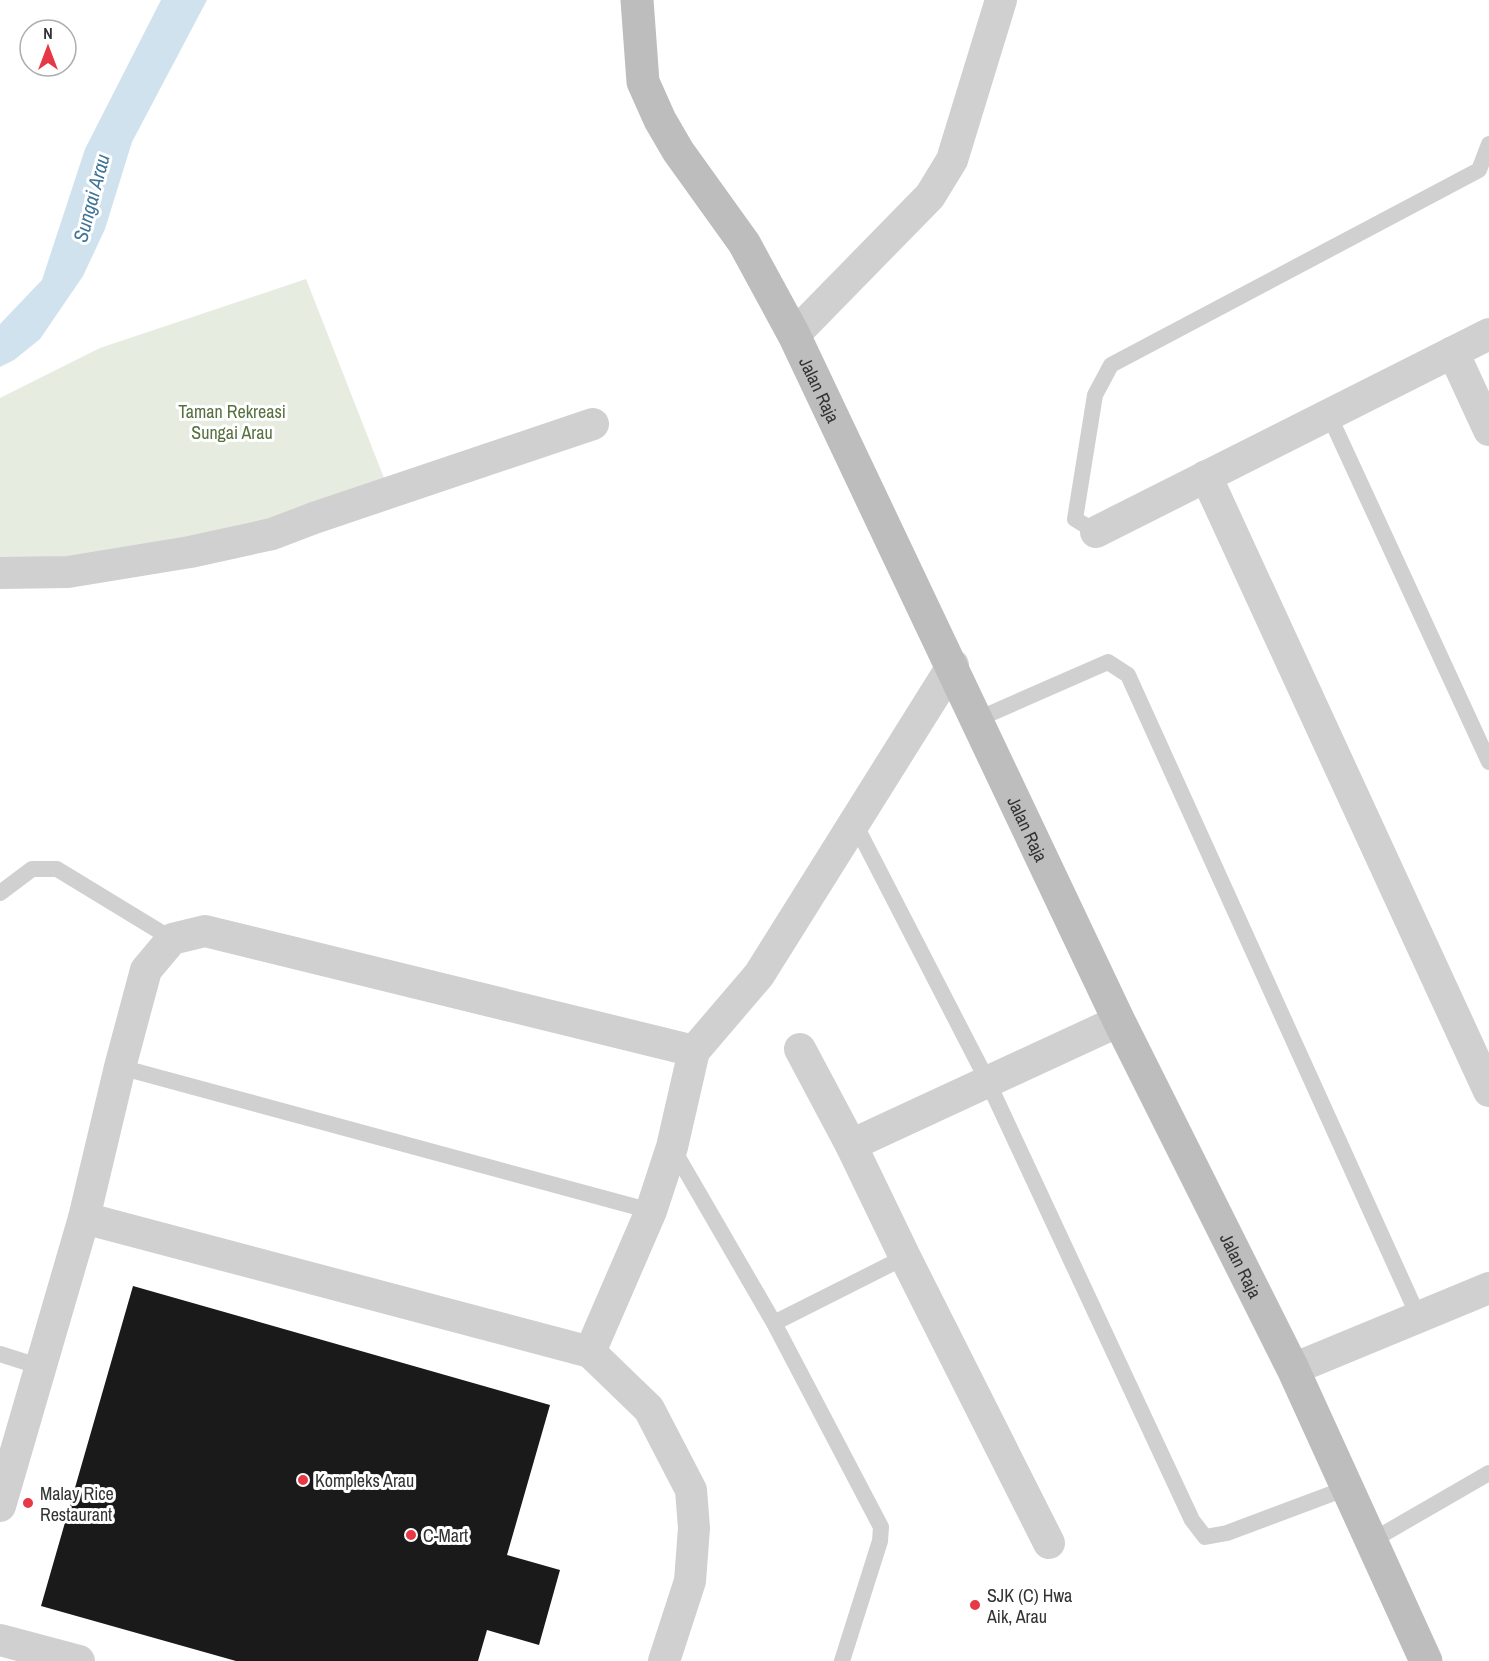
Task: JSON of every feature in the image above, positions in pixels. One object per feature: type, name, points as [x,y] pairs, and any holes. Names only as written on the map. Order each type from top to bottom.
[{"type":"street","name":"Jalan Raja","points":[[637,0],[643,82],[660,120],[678,151],[744,243],[795,335],[1119,1021],[1293,1369],[1373,1540],[1426,1661]]},
{"type":"street","points":[[795,335],[930,196],[952,160],[1001,0]]},
{"type":"street","points":[[1096,532],[1489,334]]},
{"type":"street","points":[[1453,352],[1489,430]]},
{"type":"street","points":[[0,573],[68,572],[190,552],[272,534],[593,424]]},
{"type":"street","points":[[1206,476],[1489,1091]]},
{"type":"street","points":[[590,1352],[651,1211],[672,1147],[694,1051],[759,975],[952,665]]},
{"type":"street","points":[[0,1506],[84,1218],[146,970],[172,939],[204,931],[694,1051]]},
{"type":"street","points":[[851,1145],[987,1080],[1119,1021]]},
{"type":"street","points":[[800,1049],[851,1145],[1049,1543]]},
{"type":"street","points":[[84,1218],[590,1352],[650,1409],[691,1490],[694,1528],[690,1581],[664,1661]]},
{"type":"street","points":[[1293,1369],[1489,1288]]},
{"type":"street","points":[[0,1640],[80,1661]]},
{"type":"lane","points":[[1096,532],[1075,519],[1095,395],[1111,365],[1479,170],[1489,144]]},
{"type":"lane","points":[[1329,415],[1489,762]]},
{"type":"lane","points":[[978,719],[1108,662],[1128,675],[1419,1318]]},
{"type":"lane","points":[[854,822],[987,1080],[1192,1520],[1205,1537],[1227,1533],[1347,1488]]},
{"type":"lane","points":[[0,893],[32,869],[57,869],[172,939]]},
{"type":"lane","points":[[120,1067],[651,1211]]},
{"type":"lane","points":[[672,1147],[774,1323],[881,1527],[880,1541],[842,1661]]},
{"type":"lane","points":[[774,1323],[905,1257]]},
{"type":"lane","points":[[0,1354],[41,1367]]},
{"type":"lane","points":[[1373,1540],[1489,1473]]},
{"type":"green space","name":"Taman Rekreasi Sungai Arau","points":[[306,279],[384,478],[261,531],[0,565],[0,398],[100,348]]},
{"type":"water","name":"Sungai Arau","points":[[161,0],[207,0],[132,142],[105,229],[83,276],[40,339],[14,360],[0,367],[0,324],[42,280],[85,149]]},
{"type":"building","name":"Kompleks Arau","points":[[133,1286],[550,1405],[507,1555],[560,1570],[539,1645],[487,1630],[478,1661],[236,1661],[41,1606]]},
{"type":"place","name":"Kompleks Arau","points":[[303,1480]]},
{"type":"place","name":"Malay Rice Restaurant","points":[[28,1503]]},
{"type":"place","name":"C-Mart","points":[[411,1535]]},
{"type":"place","name":"SJK (C) Hwa Aik, Arau","points":[[975,1605]]}]
